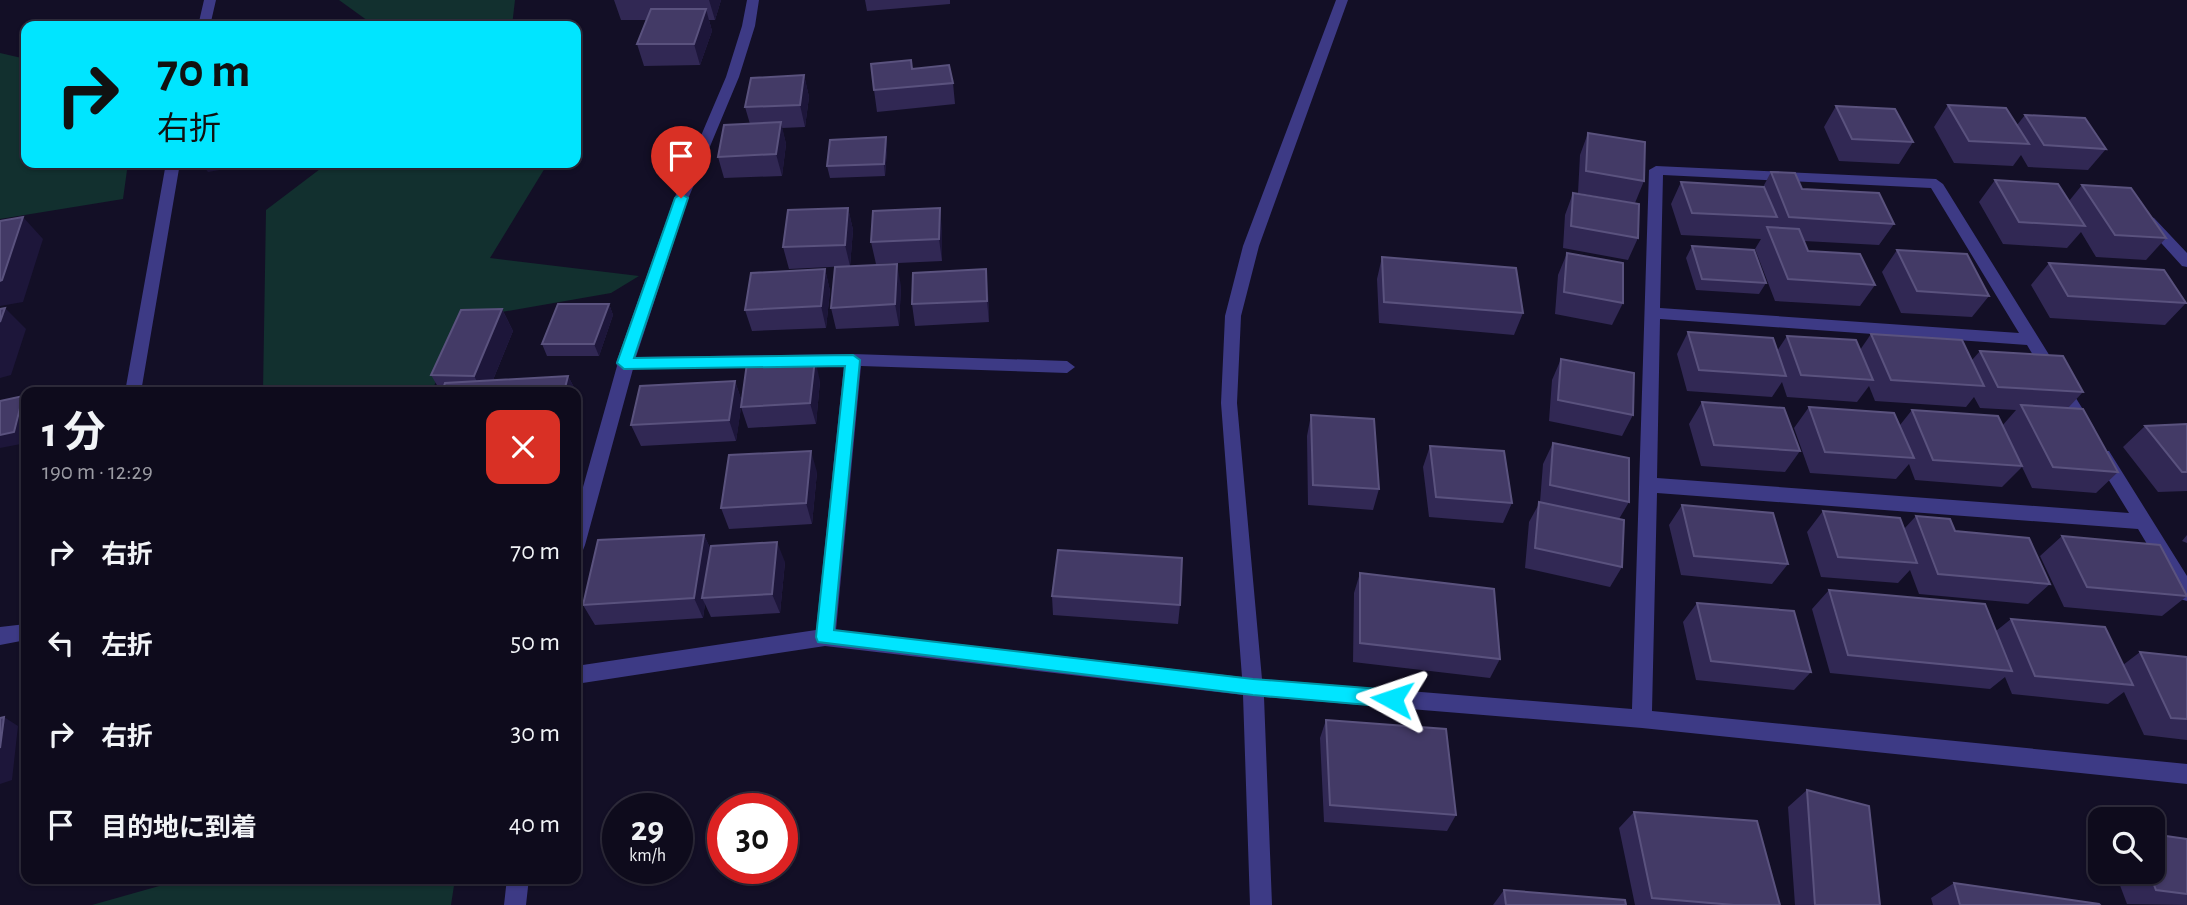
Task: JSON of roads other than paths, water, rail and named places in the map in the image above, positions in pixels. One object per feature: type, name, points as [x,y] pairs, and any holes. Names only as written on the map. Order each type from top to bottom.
[{"type":"street","points":[[205,21],[210,0]]},
{"type":"street","points":[[581,526],[624,363],[681,198],[737,69],[753,0]]},
{"type":"street","points":[[1261,905],[1253,687],[1229,403],[1233,316],[1251,246],[1342,0]]},
{"type":"street","points":[[135,387],[172,168]]},
{"type":"street","points":[[1642,719],[1656,170],[1936,184],[2187,593]]},
{"type":"street","points":[[2142,214],[2187,262]]},
{"type":"street","points":[[1653,313],[2032,340]]},
{"type":"street","points":[[624,363],[853,360],[1067,367]]},
{"type":"street","points":[[825,637],[853,360]]},
{"type":"street","points":[[1649,485],[2143,522]]},
{"type":"street","points":[[0,636],[21,633]]},
{"type":"street","points":[[581,674],[825,637],[1253,687],[1642,719],[2187,774]]},
{"type":"street","points":[[515,905],[517,884]]}]
